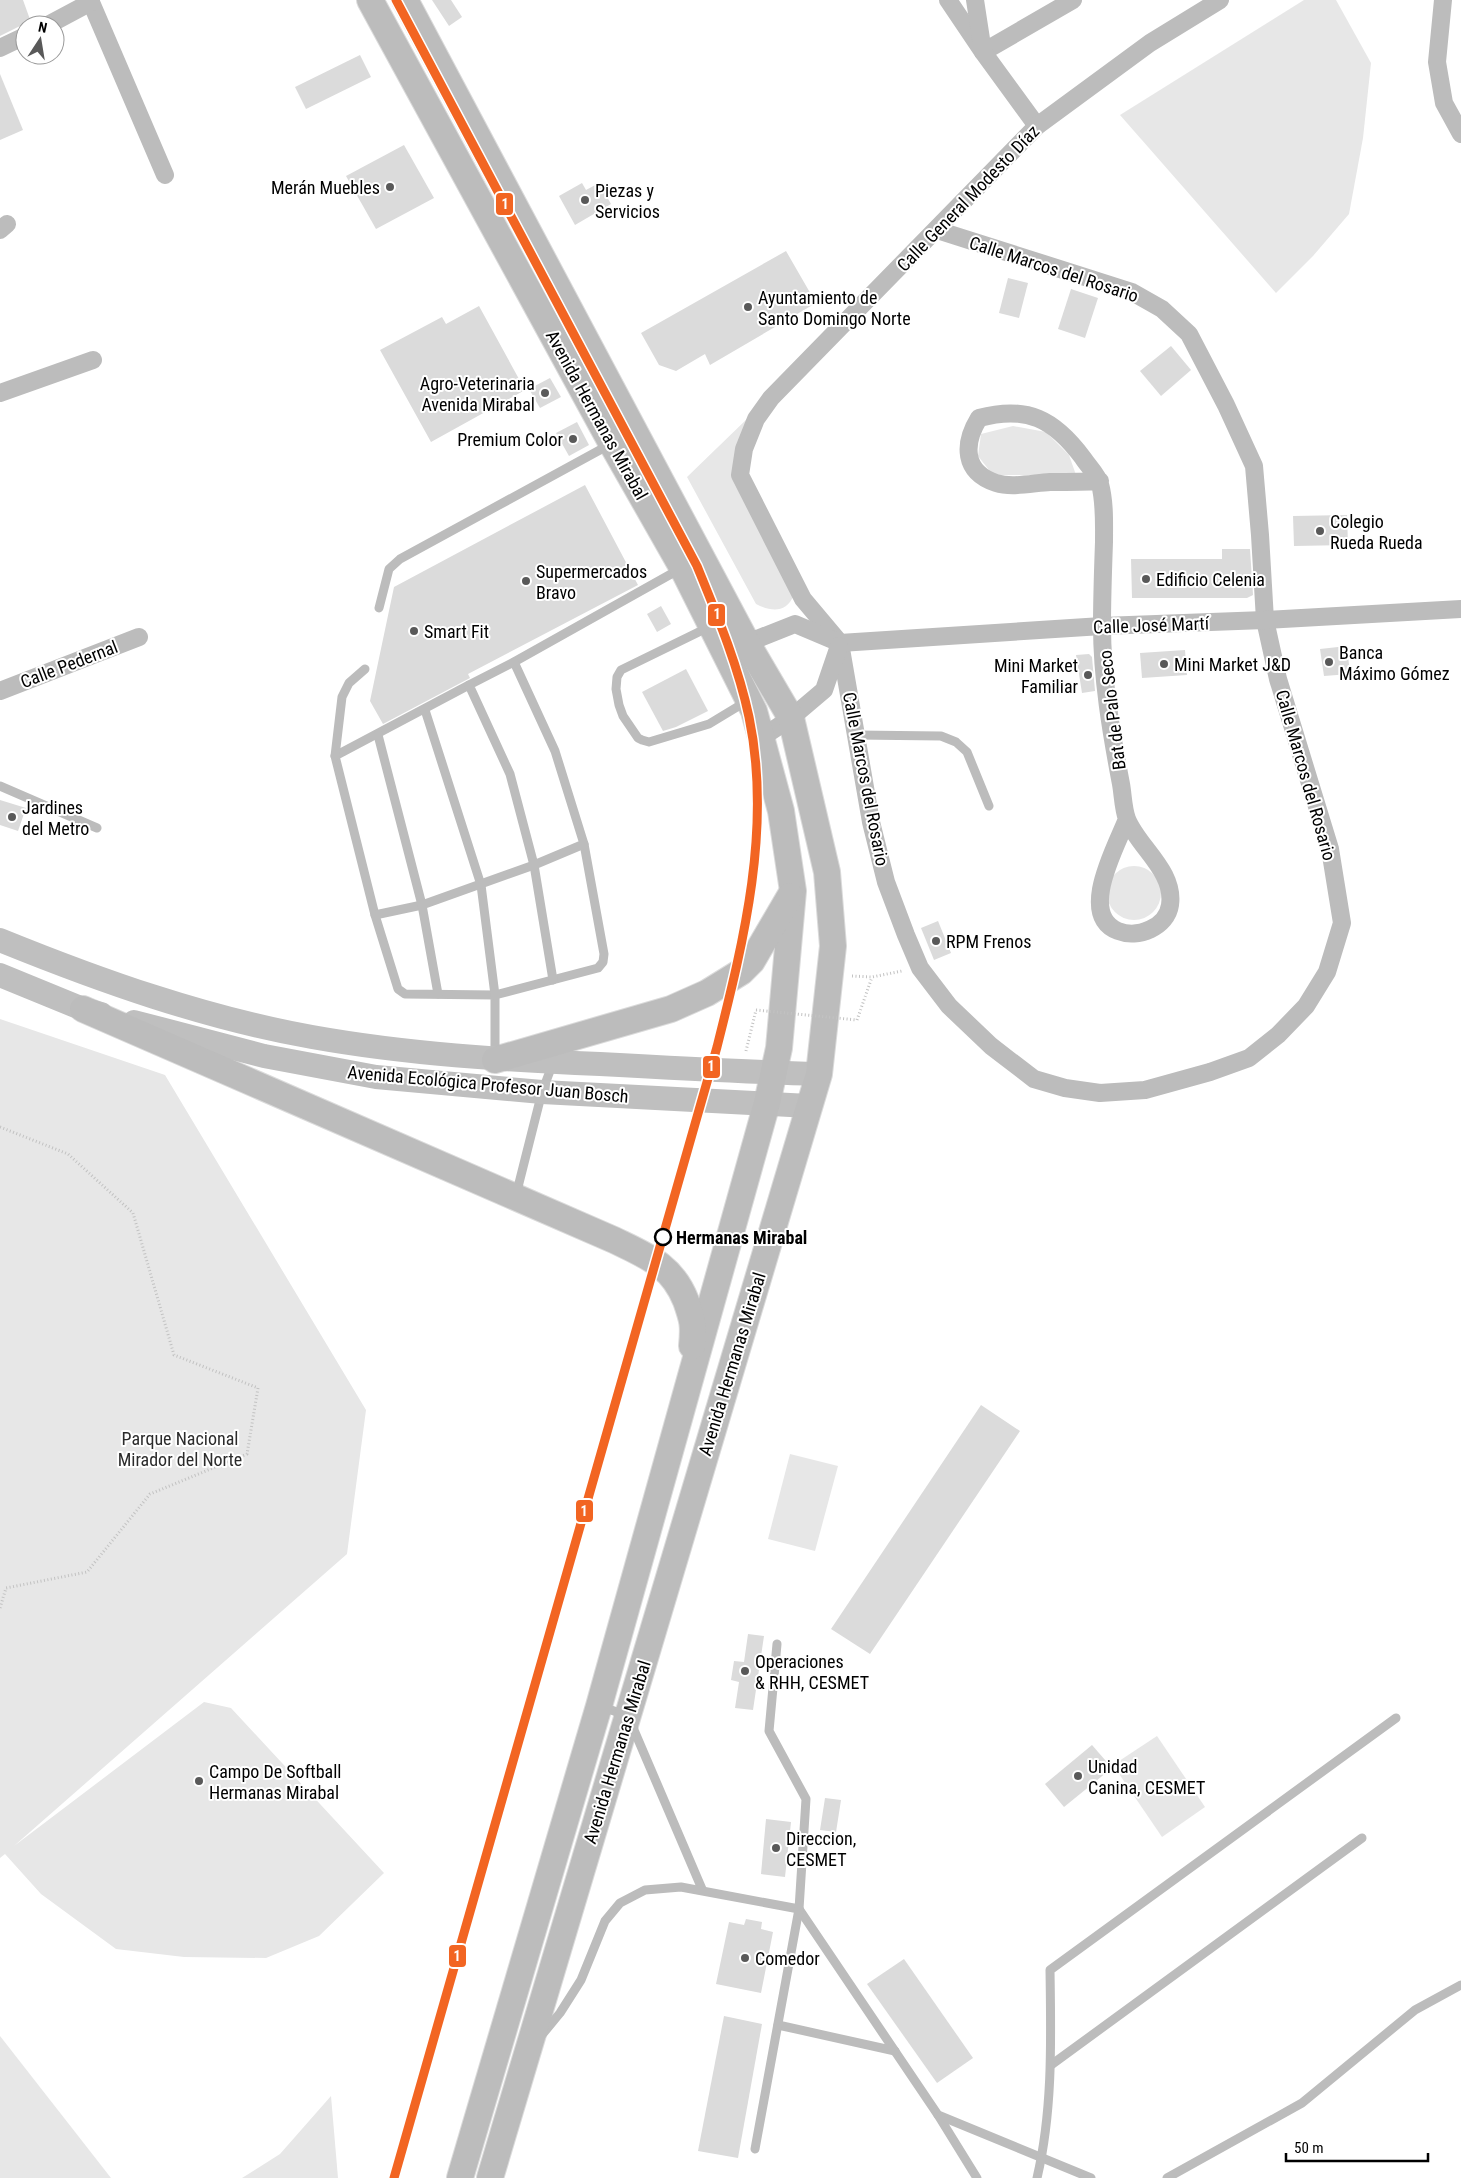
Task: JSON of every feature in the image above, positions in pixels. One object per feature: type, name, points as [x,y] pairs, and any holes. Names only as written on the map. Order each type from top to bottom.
[{"type":"main road","name":"Avenida Hermanas Mirabal","points":[[370,0],[712,626],[737,651],[791,718],[828,872],[833,946],[819,1074],[490,2178]]},
{"type":"main road","name":"Avenida Hermanas Mirabal","points":[[405,0],[737,651],[748,700],[754,711],[781,812],[793,891],[775,1073],[599,1706],[460,2178]]},
{"type":"main road","points":[[494,1060],[672,1009],[708,993],[741,972],[752,961],[793,891]]},
{"type":"main road","points":[[83,1009],[652,1258],[668,1271],[680,1286],[694,1325],[686,1397]]},
{"type":"street","points":[[948,0],[1037,126]]},
{"type":"street","points":[[975,0],[983,52]]},
{"type":"street","points":[[983,52],[1073,0]]},
{"type":"street","name":"Calle General Modesto Díaz","points":[[840,643],[803,599],[740,475],[744,449],[756,419],[772,398],[1037,126],[1150,43],[1220,0]]},
{"type":"street","points":[[1443,0],[1437,62],[1444,103],[1461,134]]},
{"type":"street","points":[[65,16],[91,1],[165,175]]},
{"type":"street","points":[[0,48],[15,41]]},
{"type":"street","name":"Calle Marcos del Rosario","points":[[840,643],[871,822],[886,882],[920,968],[949,1006],[991,1046],[1034,1079],[1065,1088],[1100,1093],[1145,1090],[1176,1083],[1249,1058],[1278,1035],[1306,1006],[1327,972],[1342,923],[1330,849],[1278,679],[1265,620],[1254,466],[1226,405],[1189,334],[1162,309],[1132,292],[937,230]]},
{"type":"street","points":[[0,393],[93,360]]},
{"type":"street","name":"Bat de Palo Seco","points":[[1100,482],[998,483],[981,476],[970,462],[968,446],[971,431],[979,418],[1000,412],[1026,414],[1050,423],[1080,455],[1100,482],[1104,506],[1102,626],[1107,696],[1127,819],[1166,880],[1170,892],[1167,916],[1159,924],[1145,932],[1127,934],[1116,931],[1104,921],[1100,909],[1100,891],[1127,819]]},
{"type":"street","name":"Calle José Martí","points":[[840,643],[1102,626],[1265,620],[1461,609]]},
{"type":"street","points":[[737,651],[795,624],[840,643],[824,690],[791,718],[761,738]]},
{"type":"street","name":"Calle Pedernal","points":[[0,691],[139,637]]},
{"type":"street","name":"Avenida Ecológica Profesor Juan Bosch","points":[[0,940],[95,978],[237,1021],[312,1037],[494,1060],[819,1074]]},
{"type":"street","name":"Avenida Ecológica Profesor Juan Bosch","points":[[0,975],[83,1009],[264,1056],[376,1077],[542,1092],[809,1106]]},
{"type":"lane","points":[[379,608],[389,569],[400,559],[612,444]]},
{"type":"lane","points":[[335,756],[514,662],[682,568]]},
{"type":"lane","points":[[712,626],[621,670],[617,677],[616,689],[623,716],[638,738],[649,742],[709,724],[748,700]]},
{"type":"lane","points":[[365,669],[349,683],[342,696],[335,756],[375,916],[398,989],[406,994],[495,995],[598,968],[604,954],[584,844],[555,751],[514,662]]},
{"type":"lane","points":[[469,685],[510,774],[534,865],[553,980]]},
{"type":"lane","points":[[425,710],[481,885],[495,995],[494,1060]]},
{"type":"lane","points":[[378,734],[422,905],[438,994]]},
{"type":"lane","points":[[856,735],[941,736],[956,742],[966,752],[989,806]]},
{"type":"lane","points":[[0,786],[97,828]]},
{"type":"lane","points":[[375,916],[422,905],[481,885],[584,844]]},
{"type":"lane","points":[[515,1198],[542,1092],[553,1062]]},
{"type":"lane","points":[[755,2149],[799,1909],[806,1799],[770,1731],[777,1644]]},
{"type":"lane","points":[[599,1706],[628,1716],[702,1890]]},
{"type":"lane","points":[[1037,2178],[1042,2157],[1051,2066],[1050,1970],[1396,1718]]},
{"type":"lane","points":[[1051,2066],[1362,1838]]},
{"type":"lane","points":[[528,2052],[560,2014],[581,1980],[605,1920],[620,1904],[645,1890],[681,1887],[799,1909],[938,2115],[977,2178]]},
{"type":"lane","points":[[1167,2178],[1302,2103],[1415,2010],[1461,1985]]},
{"type":"lane","points":[[778,2024],[895,2051]]},
{"type":"lane","points":[[938,2115],[1091,2178]]},
{"type":"path","points":[[748,1043],[756,1010],[857,1020],[872,977],[920,968]]},
{"type":"path","points":[[0,1127],[68,1154],[133,1213],[174,1355],[258,1388],[247,1454],[150,1494],[87,1572],[6,1588],[0,1608]]},
{"type":"green space","points":[[1304,0],[1336,0],[1371,63],[1363,138],[1349,214],[1313,256],[1276,293],[1120,115]]},
{"type":"green space","points":[[749,417],[735,465],[794,595],[787,605],[778,609],[756,604],[687,477]]},
{"type":"green space","points":[[1013,426],[1046,432],[1069,455],[1076,475],[993,475],[978,456],[981,434]]},
{"type":"green space","points":[[1129,866],[1139,866],[1149,870],[1157,878],[1161,893],[1157,908],[1149,916],[1139,920],[1129,920],[1119,916],[1111,908],[1107,898],[1107,888],[1111,878],[1119,870]]},
{"type":"green space","name":"Parque Nacional Mirador del Norte","points":[[0,1019],[165,1075],[366,1410],[347,1554],[14,1846],[204,1702],[231,1708],[384,1873],[319,1936],[266,1958],[184,1957],[116,1949],[41,1894],[5,1854],[0,1858]]},
{"type":"green space","points":[[790,1454],[838,1466],[815,1551],[768,1539]]},
{"type":"green space","points":[[1157,1736],[1205,1807],[1162,1837],[1113,1765]]},
{"type":"green space","points":[[0,2036],[111,2178],[0,2178]]},
{"type":"green space","points":[[331,2096],[338,2178],[242,2178],[280,2154]]},
{"type":"building","points":[[0,0],[23,0],[28,15],[15,15],[15,28],[0,36]]},
{"type":"building","points":[[432,0],[451,0],[462,17],[449,26]]},
{"type":"building","points":[[360,55],[371,77],[306,109],[295,87]]},
{"type":"building","points":[[0,74],[23,130],[0,140]]},
{"type":"building","name":"Merán Muebles","points":[[404,145],[434,198],[376,229],[346,176]]},
{"type":"building","name":"Piezas y Servicios","points":[[582,183],[586,190],[599,183],[611,204],[575,225],[559,196]]},
{"type":"building","name":"Ayuntamiento de Santo Domingo Norte","points":[[786,251],[816,303],[710,365],[705,354],[676,371],[659,365],[641,333]]},
{"type":"building","points":[[1008,278],[1028,283],[1019,318],[999,313]]},
{"type":"building","points":[[1071,289],[1098,298],[1085,338],[1058,329]]},
{"type":"building","points":[[479,306],[525,390],[431,442],[380,350],[442,317],[446,324]]},
{"type":"building","points":[[1171,346],[1191,370],[1161,396],[1140,371]]},
{"type":"building","name":"Agro-Veterinaria Avenida Mirabal","points":[[550,378],[561,397],[540,408],[529,389]]},
{"type":"building","name":"Premium Color","points":[[577,422],[589,445],[569,456],[556,433]]},
{"type":"building","name":"Supermercados Bravo","points":[[585,485],[638,585],[468,674],[470,678],[383,724],[370,701],[394,587]]},
{"type":"building","name":"Colegio Rueda Rueda","points":[[1347,515],[1348,545],[1294,546],[1293,516]]},
{"type":"building","points":[[1222,549],[1250,549],[1253,595],[1247,598],[1132,598],[1131,559],[1222,559]]},
{"type":"building","points":[[661,606],[671,624],[657,632],[647,614]]},
{"type":"building","points":[[1347,646],[1350,674],[1324,676],[1320,649]]},
{"type":"building","name":"Mini Market J&D","points":[[1185,650],[1187,675],[1142,678],[1140,653]]},
{"type":"building","name":"Mini Market Familiar","points":[[1089,654],[1092,657],[1095,691],[1082,693],[1076,655]]},
{"type":"building","points":[[686,669],[708,711],[676,727],[663,731],[642,692]]},
{"type":"building","name":"Jardines del Metro","points":[[0,800],[26,808],[18,831],[0,825]]},
{"type":"building","name":"RPM Frenos","points":[[938,921],[951,953],[934,960],[921,928]]},
{"type":"building","points":[[981,1405],[1020,1431],[870,1654],[831,1629]]},
{"type":"building","name":"Operaciones & RHH, CESMET","points":[[748,1634],[764,1636],[753,1710],[735,1708],[739,1682],[731,1680],[734,1661],[744,1662]]},
{"type":"building","name":"Unidad Canina, CESMET","points":[[1092,1745],[1112,1768],[1064,1807],[1045,1784]]},
{"type":"building","points":[[825,1798],[841,1800],[836,1832],[820,1830]]},
{"type":"building","name":"Direccion, CESMET","points":[[766,1819],[791,1822],[785,1877],[761,1874]]},
{"type":"building","name":"Comedor","points":[[746,1919],[762,1922],[761,1929],[773,1932],[761,1993],[716,1984],[729,1922],[744,1925]]},
{"type":"building","points":[[904,1959],[973,2058],[937,2083],[867,1984]]},
{"type":"building","points":[[724,2016],[762,2024],[738,2158],[698,2151]]},
{"type":"transit line","name":"1","points":[[394,2178],[717,1047],[737,966],[752,883],[758,800],[755,758],[749,717],[739,678],[697,566],[396,0]]},
{"type":"place","name":"Merán Muebles","points":[[390,187]]},
{"type":"place","name":"Piezas y Servicios","points":[[585,200]]},
{"type":"place","name":"Ayuntamiento de Santo Domingo Norte","points":[[748,307]]},
{"type":"place","name":"Agro-Veterinaria Avenida Mirabal","points":[[545,393]]},
{"type":"place","name":"Premium Color","points":[[573,439]]},
{"type":"place","name":"Colegio Rueda Rueda","points":[[1320,531]]},
{"type":"place","name":"Edificio Celenia","points":[[1146,579]]},
{"type":"place","name":"Supermercados Bravo","points":[[526,581]]},
{"type":"place","name":"Smart Fit","points":[[414,631]]},
{"type":"place","name":"Banca Máximo Gómez","points":[[1329,662]]},
{"type":"place","name":"Mini Market J&D","points":[[1164,664]]},
{"type":"place","name":"Mini Market Familiar","points":[[1088,675]]},
{"type":"place","name":"Jardines del Metro","points":[[12,817]]},
{"type":"place","name":"RPM Frenos","points":[[936,941]]},
{"type":"place","name":"Hermanas Mirabal","points":[[663,1237]]},
{"type":"place","name":"Operaciones & RHH, CESMET","points":[[745,1671]]},
{"type":"place","name":"Unidad Canina, CESMET","points":[[1078,1776]]},
{"type":"place","name":"Campo De Softball Hermanas Mirabal","points":[[199,1781]]},
{"type":"place","name":"Direccion, CESMET","points":[[776,1848]]},
{"type":"place","name":"Comedor","points":[[745,1958]]}]
